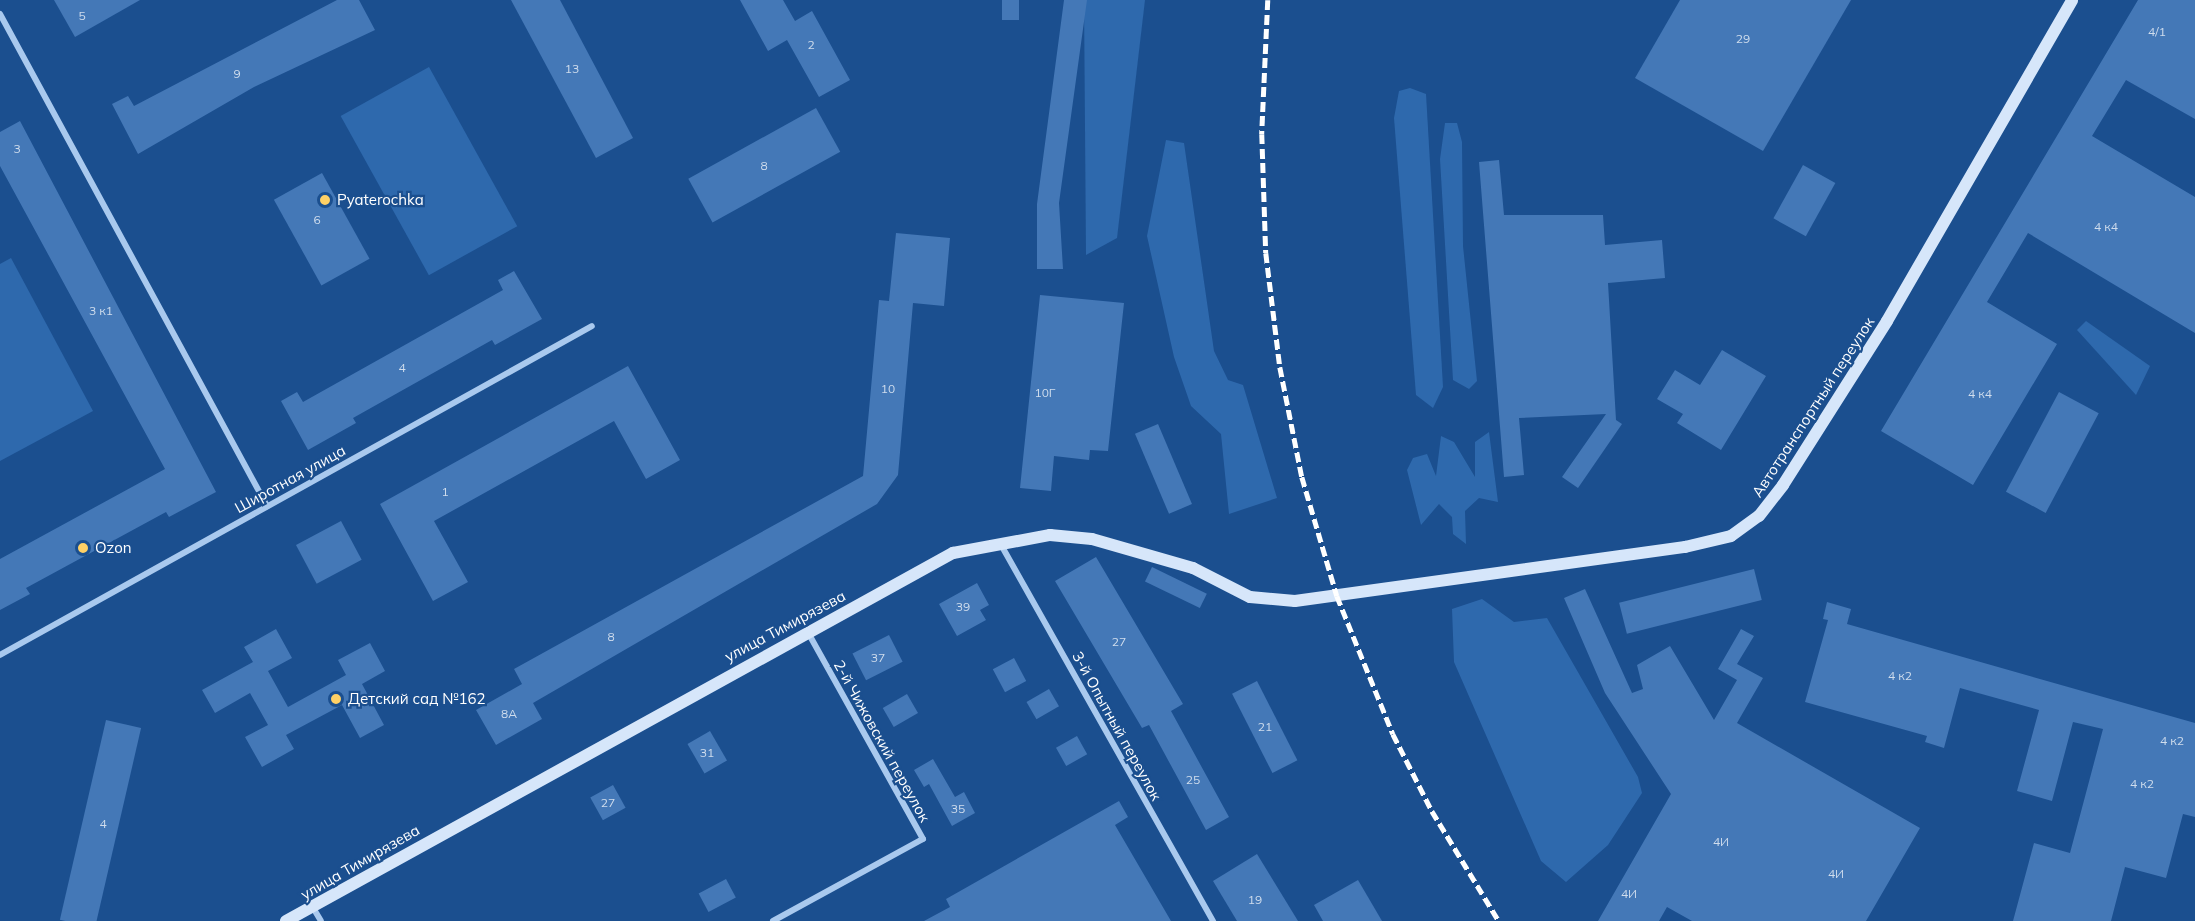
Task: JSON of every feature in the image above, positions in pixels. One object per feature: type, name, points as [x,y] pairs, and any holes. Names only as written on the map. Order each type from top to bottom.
[{"type":"main road","name":"Автотранспортный переулок","points":[[1337,596],[1685,547],[1731,536],[1759,516],[1887,321],[2072,0]]},
{"type":"main road","name":"улица Тимирязева","points":[[286,921],[807,631],[953,553],[1050,535],[1092,539],[1193,568],[1250,597],[1295,601],[1337,596]]},
{"type":"street","points":[[0,14],[267,506]]},
{"type":"street","name":"Широтная улица","points":[[0,655],[592,326]]},
{"type":"street","name":"3-й Опытный переулок","points":[[1000,543],[1213,921]]},
{"type":"street","name":"2-й Чижовский переулок","points":[[773,921],[923,839],[807,631]]},
{"type":"street","points":[[312,906],[321,921]]},
{"type":"shaded area","points":[[1084,0],[1145,0],[1117,238],[1086,255]]},
{"type":"shaded area","points":[[429,67],[517,226],[429,275],[341,116]]},
{"type":"shaded area","points":[[1410,88],[1426,94],[1443,387],[1433,408],[1416,395],[1394,118],[1399,91]]},
{"type":"shaded area","points":[[1445,123],[1457,123],[1462,142],[1463,246],[1477,381],[1469,389],[1453,380],[1440,159]]},
{"type":"shaded area","points":[[1166,140],[1184,143],[1214,351],[1228,380],[1243,385],[1277,498],[1229,514],[1221,434],[1191,406],[1174,357],[1147,236]]},
{"type":"shaded area","points":[[11,258],[93,411],[0,461],[0,264]]},
{"type":"shaded area","points":[[2086,321],[2150,366],[2136,395],[2077,330]]},
{"type":"shaded area","points":[[1489,432],[1498,502],[1479,498],[1465,511],[1466,544],[1453,534],[1452,517],[1439,504],[1421,525],[1407,470],[1413,458],[1427,454],[1436,476],[1441,436],[1454,442],[1475,477],[1475,442]]},
{"type":"shaded area","points":[[1482,599],[1514,622],[1547,618],[1638,777],[1642,793],[1608,845],[1566,882],[1541,861],[1454,662],[1452,609]]},
{"type":"building","points":[[54,0],[140,0],[75,37]]},
{"type":"building","points":[[337,0],[359,0],[375,30],[254,87],[138,154],[112,104],[128,96],[134,106]]},
{"type":"building","points":[[511,0],[560,0],[633,138],[596,158]]},
{"type":"building","points":[[740,0],[783,0],[795,21],[812,11],[850,80],[819,97],[787,40],[768,51]]},
{"type":"building","points":[[1002,0],[1019,0],[1019,20],[1002,20]]},
{"type":"building","points":[[1064,0],[1087,0],[1059,203],[1063,269],[1037,269],[1037,204]]},
{"type":"building","points":[[1680,0],[1851,0],[1763,151],[1635,78]]},
{"type":"building","points":[[2138,0],[2195,0],[2195,119],[2126,80],[2092,136],[2195,197],[2195,333],[2028,233],[1987,302],[2057,344],[1973,485],[1881,431]]},
{"type":"building","points":[[816,108],[840,152],[713,223],[688,179]]},
{"type":"building","points":[[20,121],[216,492],[169,517],[166,512],[26,588],[30,594],[0,610],[0,559],[165,469],[0,166],[0,132]]},
{"type":"building","points":[[1499,160],[1504,215],[1603,215],[1605,245],[1662,240],[1665,278],[1608,283],[1616,420],[1622,424],[1578,488],[1562,477],[1606,414],[1519,418],[1524,475],[1504,477],[1479,162]]},
{"type":"building","points":[[1803,165],[1835,183],[1806,236],[1773,218]]},
{"type":"building","points":[[322,173],[370,259],[321,285],[274,200]]},
{"type":"building","points":[[896,233],[950,238],[944,306],[913,303],[898,475],[877,504],[533,703],[542,719],[496,745],[476,710],[522,684],[514,669],[863,476],[879,300],[889,301]]},
{"type":"building","points":[[514,271],[542,319],[495,345],[492,340],[353,418],[356,423],[308,450],[281,401],[297,392],[303,402],[503,290],[498,280]]},
{"type":"building","points":[[1040,295],[1124,303],[1108,451],[1090,450],[1089,460],[1054,456],[1051,491],[1020,488]]},
{"type":"building","points":[[1722,350],[1766,376],[1721,450],[1677,423],[1683,414],[1657,399],[1675,370],[1700,385]]},
{"type":"building","points":[[628,366],[680,460],[646,479],[614,421],[434,521],[468,582],[433,601],[380,504]]},
{"type":"building","points":[[2059,392],[2099,413],[2046,513],[2006,492]]},
{"type":"building","points":[[1158,424],[1192,504],[1169,514],[1135,434]]},
{"type":"building","points":[[341,521],[362,560],[317,584],[296,545]]},
{"type":"building","points":[[1096,557],[1183,704],[1171,711],[1229,817],[1206,830],[1149,725],[1142,728],[1055,581]]},
{"type":"building","points":[[1152,567],[1207,594],[1200,608],[1145,581]]},
{"type":"building","points":[[1754,569],[1762,600],[1627,634],[1619,603]]},
{"type":"building","points":[[977,583],[989,605],[980,610],[986,620],[957,636],[939,604]]},
{"type":"building","points":[[1585,589],[1632,693],[1643,689],[1637,665],[1670,646],[1714,720],[1737,680],[1718,669],[1741,629],[1754,636],[1737,664],[1763,678],[1737,723],[1920,828],[1866,921],[1692,921],[1667,907],[1659,921],[1598,921],[1671,794],[1605,693],[1564,598]]},
{"type":"building","points":[[1827,602],[1851,609],[1847,624],[2195,723],[2195,817],[2183,814],[2166,878],[2125,867],[2111,921],[2013,921],[2034,843],[2070,853],[2103,729],[2073,722],[2052,801],[2017,791],[2039,710],[1960,688],[1944,748],[1925,742],[1927,736],[1805,702],[1828,620],[1823,619]]},
{"type":"building","name":"Детский сад №162","points":[[276,629],[292,658],[268,671],[288,707],[346,675],[338,660],[370,643],[385,671],[362,684],[384,725],[360,738],[342,705],[286,735],[294,749],[262,767],[245,737],[268,725],[250,693],[215,713],[202,690],[253,662],[244,647]]},
{"type":"building","points":[[889,635],[903,662],[866,680],[852,654]]},
{"type":"building","points":[[1014,658],[1026,681],[1005,692],[993,669]]},
{"type":"building","points":[[1257,681],[1297,760],[1272,773],[1232,694]]},
{"type":"building","points":[[1049,689],[1059,706],[1036,719],[1026,702]]},
{"type":"building","points":[[907,694],[918,713],[894,727],[883,708]]},
{"type":"building","points":[[106,720],[141,728],[97,921],[60,920]]},
{"type":"building","points":[[710,731],[727,760],[704,773],[687,744]]},
{"type":"building","points":[[1077,736],[1087,754],[1066,766],[1056,748]]},
{"type":"building","points":[[933,759],[955,797],[964,792],[975,813],[952,826],[929,784],[924,787],[914,770]]},
{"type":"building","points":[[613,785],[626,808],[603,820],[590,798]]},
{"type":"building","points":[[1119,801],[1128,817],[1115,825],[1171,921],[924,921],[950,907],[946,899]]},
{"type":"building","points":[[1257,854],[1298,921],[1237,921],[1213,881]]},
{"type":"building","points":[[726,879],[736,898],[708,912],[699,894]]},
{"type":"building","points":[[1358,880],[1382,921],[1323,921],[1314,905]]},
{"type":"railway","points":[[1268,0],[1262,134],[1266,253],[1280,367],[1302,477],[1337,596],[1393,734],[1432,811],[1499,921]]},
{"type":"place","name":"Pyaterochka","points":[[325,200]]},
{"type":"place","name":"Ozon","points":[[83,548]]},
{"type":"place","name":"Детский сад №162","points":[[336,699]]}]
